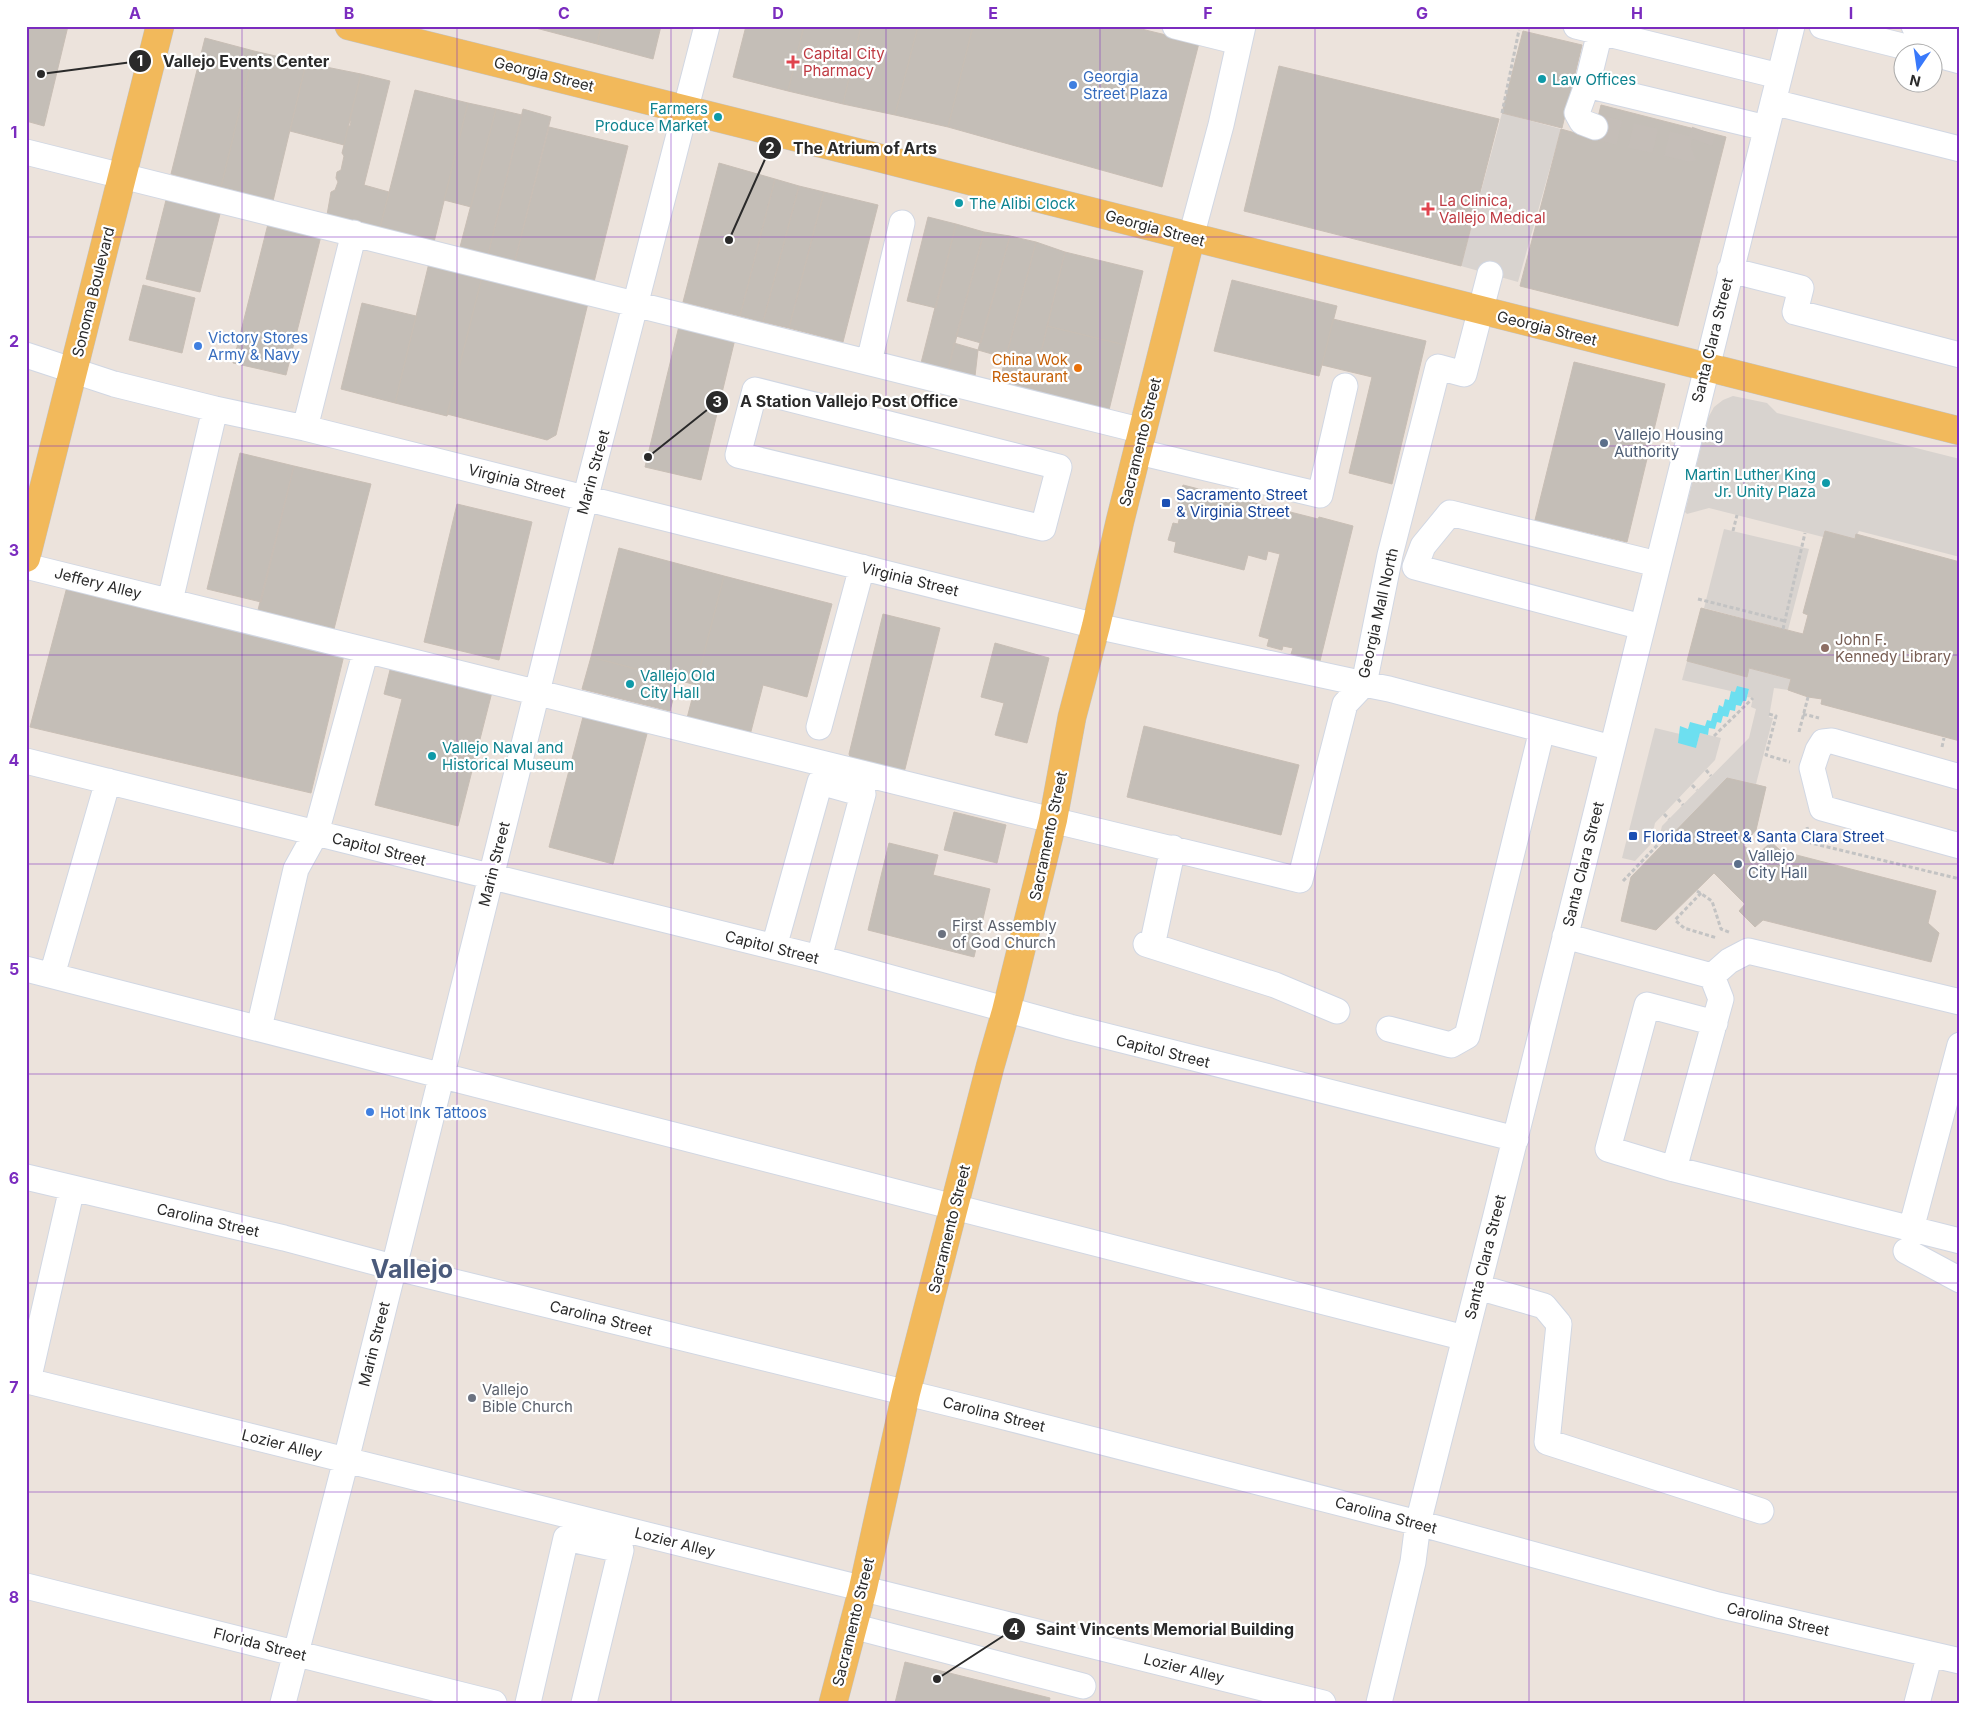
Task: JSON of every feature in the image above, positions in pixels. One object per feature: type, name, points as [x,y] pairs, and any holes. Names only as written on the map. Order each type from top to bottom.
[{"type":"main road","name":"Sonoma Boulevard","points":[[26,558],[160,26]]},
{"type":"main road","name":"Georgia Street","points":[[349,26],[927,169],[1705,368],[1960,431]]},
{"type":"main road","name":"Sacramento Street","points":[[833,1703],[863,1588],[906,1393],[1054,820],[1072,718],[1191,237]]},
{"type":"street","name":"Marin Street","points":[[283,1703],[346,1460],[490,876],[707,26]]},
{"type":"street","points":[[1175,26],[1241,34]]},
{"type":"street","points":[[1576,26],[1779,76]]},
{"type":"street","name":"Santa Clara Street","points":[[1379,1703],[1413,1562],[1418,1523],[1594,826],[1705,368],[1791,26]]},
{"type":"street","points":[[1822,26],[1894,44]]},
{"type":"street","points":[[1914,26],[1960,38]]},
{"type":"street","points":[[1595,128],[1582,122],[1578,114],[1600,32]]},
{"type":"street","name":"Sacramento Street","points":[[1191,237],[1241,34]]},
{"type":"street","points":[[1944,57],[1960,61]]},
{"type":"street","points":[[1587,85],[1706,122],[1766,128]]},
{"type":"street","points":[[1773,102],[1960,149]]},
{"type":"street","points":[[26,152],[869,362],[1320,495],[1346,386]]},
{"type":"street","points":[[869,362],[902,224]]},
{"type":"street","points":[[305,428],[354,233]]},
{"type":"street","points":[[1730,270],[1801,288],[1795,312],[1960,355]]},
{"type":"street","points":[[1481,311],[1490,274]]},
{"type":"street","name":"Georgia Mall North","points":[[1096,626],[1364,684],[1390,555],[1438,367],[1464,374],[1481,311]]},
{"type":"street","name":"Virginia Street","points":[[26,355],[114,384],[215,409],[305,428],[1096,626]]},
{"type":"street","points":[[755,390],[1059,467],[1043,528],[914,498],[738,454],[755,390]]},
{"type":"street","points":[[170,601],[215,409]]},
{"type":"street","points":[[1642,627],[1415,567],[1422,546],[1450,513],[1657,564]]},
{"type":"street","name":"Jeffery Alley","points":[[26,566],[1300,880],[1345,704],[1364,684]]},
{"type":"street","points":[[819,728],[862,567]]},
{"type":"street","points":[[259,1028],[296,869],[316,833],[366,650]]},
{"type":"street","points":[[1364,684],[1612,748]]},
{"type":"street","points":[[1389,1028],[1451,1045],[1467,1036],[1542,730]]},
{"type":"street","points":[[1960,776],[1832,740],[1823,742],[1812,768],[1822,808],[1960,846]]},
{"type":"street","name":"Capitol Street","points":[[26,760],[819,958],[1006,1011],[1283,1082],[1516,1138]]},
{"type":"street","points":[[52,975],[108,781]]},
{"type":"street","points":[[774,947],[820,782],[863,794],[819,958]]},
{"type":"street","points":[[1173,848],[1149,945],[1275,985],[1337,1012]]},
{"type":"street","points":[[1565,936],[1712,976]]},
{"type":"street","points":[[1712,976],[1729,961],[1748,952],[1960,1002]]},
{"type":"street","points":[[26,969],[1465,1338]]},
{"type":"street","points":[[1674,1169],[1718,1011],[1712,976]]},
{"type":"street","points":[[1718,1011],[1647,1005],[1608,1150],[1908,1240],[1960,1241]]},
{"type":"street","points":[[1908,1240],[1960,1045]]},
{"type":"street","name":"Carolina Street","points":[[26,1177],[284,1238],[393,1268],[906,1393],[1418,1523],[1718,1605],[1960,1661]]},
{"type":"street","points":[[27,1382],[72,1188]]},
{"type":"street","points":[[1908,1240],[1960,1280]]},
{"type":"street","points":[[1478,1287],[1544,1306],[1559,1324],[1547,1442],[1761,1510]]},
{"type":"street","name":"Lozier Alley","points":[[27,1382],[1323,1703]]},
{"type":"street","points":[[528,1703],[566,1538],[620,1550],[584,1703]]},
{"type":"street","name":"Florida Street","points":[[26,1586],[494,1703]]},
{"type":"street","points":[[852,1626],[1083,1686]]},
{"type":"street","points":[[1917,1703],[1930,1654]]},
{"type":"path","points":[[1502,113],[1519,30]]},
{"type":"path","points":[[1733,531],[1738,515]]},
{"type":"path","points":[[1783,629],[1805,533]]},
{"type":"path","points":[[1698,599],[1785,620]]},
{"type":"path","points":[[1803,714],[1808,697]]},
{"type":"path","points":[[1714,736],[1753,698]]},
{"type":"path","points":[[1766,755],[1776,716],[1769,714]]},
{"type":"path","points":[[1941,750],[1944,738]]},
{"type":"path","points":[[1706,770],[1712,776]]},
{"type":"path","points":[[1692,785],[1697,790]]},
{"type":"path","points":[[1678,799],[1683,805]]},
{"type":"path","points":[[1664,814],[1669,819]]},
{"type":"path","points":[[1623,881],[1666,836]]},
{"type":"path","points":[[1721,940],[1684,928],[1675,920],[1699,892],[1712,901],[1721,929],[1739,936]]},
{"type":"shaded area","points":[[1502,113],[1561,129],[1518,282],[1461,266]]},
{"type":"shaded area","name":"Martin Luther King Jr. Unity Plaza","points":[[1733,396],[1767,403],[1777,413],[1960,459],[1960,557],[1859,531],[1855,539],[1825,531],[1823,537],[1709,508],[1687,514],[1685,512],[1708,418],[1714,407],[1723,400]]},
{"type":"shaded area","points":[[1724,529],[1809,549],[1788,630],[1704,608]]},
{"type":"shaded area","points":[[1687,661],[1747,677],[1749,668],[1791,679],[1788,690],[1774,688],[1769,717],[1773,718],[1756,784],[1766,787],[1756,830],[1743,845],[1668,838],[1660,834],[1662,826],[1749,738],[1756,709],[1751,707],[1753,698],[1747,697],[1749,689],[1735,692],[1682,680]]},
{"type":"shaded area","points":[[1655,728],[1680,734],[1696,747],[1700,733],[1721,738],[1715,760],[1655,823],[1650,845],[1635,861],[1622,858]]},
{"type":"water","points":[[1737,686],[1749,689],[1746,701],[1743,701],[1741,706],[1736,705],[1735,711],[1730,710],[1728,717],[1723,716],[1721,723],[1717,722],[1715,729],[1709,728],[1708,735],[1700,733],[1696,748],[1678,743],[1680,726],[1688,729],[1690,722],[1705,726],[1707,720],[1711,721],[1713,713],[1717,713],[1719,705],[1723,707],[1725,699],[1729,700],[1731,691],[1735,692]]},
{"type":"building","points":[[26,26],[68,26],[44,126],[26,121]]},
{"type":"building","points":[[528,26],[601,26],[597,44]]},
{"type":"building","points":[[601,26],[661,26],[653,59],[597,44]]},
{"type":"building","points":[[746,26],[804,26],[788,91],[733,77]]},
{"type":"building","points":[[804,26],[861,26],[843,104],[788,91]]},
{"type":"building","points":[[861,26],[918,26],[895,115],[843,104]]},
{"type":"building","points":[[918,26],[973,26],[948,127],[895,115]]},
{"type":"building","name":"Georgia Street Plaza","points":[[973,26],[1129,26],[1199,43],[1162,187],[948,127]]},
{"type":"building","name":"Law Offices","points":[[1523,31],[1582,45],[1562,128],[1502,113]]},
{"type":"building","points":[[205,38],[254,51],[221,187],[171,174]]},
{"type":"building","points":[[254,51],[306,63],[273,201],[221,187]]},
{"type":"building","points":[[306,63],[361,74],[344,145],[290,131]]},
{"type":"building","points":[[1279,66],[1499,119],[1461,266],[1244,211]]},
{"type":"building","points":[[361,74],[390,81],[364,185],[389,192],[380,228],[327,215],[331,192],[335,190],[338,182],[336,178],[337,172],[341,170],[344,156],[342,153]]},
{"type":"building","points":[[415,90],[468,103],[434,242],[380,228]]},
{"type":"building","points":[[468,103],[496,109],[471,207],[444,200]]},
{"type":"building","points":[[1601,105],[1726,137],[1678,326],[1520,286],[1561,129],[1593,138]]},
{"type":"building","points":[[496,109],[522,115],[488,255],[460,247]]},
{"type":"building","points":[[523,109],[551,117],[515,261],[488,255]]},
{"type":"building","points":[[549,127],[628,146],[594,282],[515,261]]},
{"type":"building","points":[[719,163],[775,179],[740,316],[683,302]]},
{"type":"building","points":[[775,179],[799,186],[763,322],[740,316]]},
{"type":"building","points":[[799,186],[824,192],[789,328],[763,322]]},
{"type":"building","points":[[824,192],[878,205],[843,342],[789,328]]},
{"type":"building","points":[[166,200],[220,214],[200,292],[146,279]]},
{"type":"building","points":[[928,217],[956,224],[936,308],[907,301]]},
{"type":"building","points":[[268,224],[321,236],[286,375],[233,363]]},
{"type":"building","points":[[956,224],[984,232],[948,370],[921,363]]},
{"type":"building","points":[[984,232],[1010,236],[981,343],[956,336]]},
{"type":"building","points":[[1010,236],[1036,242],[1006,358],[978,350]]},
{"type":"building","points":[[1036,242],[1065,252],[1032,391],[999,383]]},
{"type":"building","points":[[1065,252],[1143,271],[1125,345],[1047,326]]},
{"type":"building","points":[[429,263],[482,277],[447,416],[395,403]]},
{"type":"building","points":[[482,277],[588,303],[556,435],[547,440],[447,414]]},
{"type":"building","points":[[1232,280],[1337,306],[1319,376],[1214,351]]},
{"type":"building","points":[[143,285],[195,298],[182,353],[129,340]]},
{"type":"building","points":[[362,303],[416,316],[395,403],[341,389]]},
{"type":"building","points":[[1333,319],[1426,341],[1392,484],[1349,473],[1372,377],[1322,365]]},
{"type":"building","points":[[679,326],[735,339],[701,480],[645,467]]},
{"type":"building","name":"China Wok Restaurant","points":[[1047,326],[1125,345],[1109,410],[1032,391]]},
{"type":"building","points":[[954,343],[978,350],[975,376],[948,370]]},
{"type":"building","points":[[1574,362],[1665,384],[1627,542],[1535,520]]},
{"type":"building","points":[[240,453],[294,466],[261,602],[207,589]]},
{"type":"building","points":[[294,466],[371,484],[334,629],[258,610]]},
{"type":"building","points":[[1183,485],[1353,526],[1320,661],[1291,654],[1293,648],[1283,646],[1282,650],[1267,646],[1269,639],[1259,636],[1280,554],[1268,551],[1266,560],[1248,555],[1244,570],[1174,552],[1176,542],[1168,540],[1173,523],[1178,524],[1180,516],[1175,515]]},
{"type":"building","points":[[457,504],[532,522],[499,660],[424,642]]},
{"type":"building","name":"John F. Kennedy Library","points":[[1825,531],[1855,539],[1856,534],[1960,562],[1960,741],[1821,704],[1822,699],[1808,697],[1788,690],[1791,679],[1749,668],[1747,677],[1687,661],[1701,608],[1803,634],[1808,615],[1803,613]]},
{"type":"building","points":[[619,548],[724,576],[696,685],[591,657]]},
{"type":"building","points":[[724,576],[832,604],[807,697],[763,685],[749,739],[686,722]]},
{"type":"building","points":[[68,583],[345,651],[311,793],[30,727]]},
{"type":"building","points":[[883,614],[940,628],[905,769],[902,774],[852,762],[849,754]]},
{"type":"building","points":[[995,643],[1049,658],[1027,743],[995,735],[1004,703],[981,697]]},
{"type":"building","name":"Vallejo Old City Hall","points":[[591,657],[678,680],[670,711],[582,689]]},
{"type":"building","points":[[391,666],[492,692],[458,826],[375,805],[402,699],[384,694]]},
{"type":"building","points":[[584,713],[648,730],[613,864],[549,847]]},
{"type":"building","points":[[1144,726],[1299,765],[1281,835],[1127,797]]},
{"type":"building","name":"Vallejo City Hall","points":[[1727,778],[1766,787],[1756,830],[1743,845],[1756,856],[1771,842],[1781,851],[1936,891],[1928,923],[1939,933],[1931,962],[1763,920],[1755,927],[1739,911],[1745,904],[1714,873],[1656,930],[1621,921],[1631,877]]},
{"type":"building","points":[[954,812],[1006,825],[997,863],[944,850]]},
{"type":"building","points":[[889,843],[938,855],[933,875],[990,889],[974,957],[868,930]]},
{"type":"building","points":[[905,1662],[1050,1698],[1049,1703],[895,1703]]},
{"type":"tunnel","points":[[1595,127],[1690,149],[1699,145],[1704,131]]},
{"type":"place","name":"Capital City Pharmacy","points":[[793,62]]},
{"type":"place","name":"Vallejo Events Center","points":[[41,74]]},
{"type":"place","name":"Law Offices","points":[[1542,79]]},
{"type":"place","name":"Georgia Street Plaza","points":[[1073,85]]},
{"type":"place","name":"Farmers Produce Market","points":[[718,117]]},
{"type":"place","name":"The Alibi Clock","points":[[959,203]]},
{"type":"place","name":"La Clinica, Vallejo Medical","points":[[1428,209]]},
{"type":"place","name":"The Atrium of Arts","points":[[729,240]]},
{"type":"place","name":"Victory Stores Army & Navy","points":[[198,346]]},
{"type":"place","name":"China Wok Restaurant","points":[[1078,368]]},
{"type":"place","name":"Vallejo Housing Authority","points":[[1604,443]]},
{"type":"place","name":"A Station Vallejo Post Office","points":[[648,457]]},
{"type":"place","name":"Martin Luther King Jr. Unity Plaza","points":[[1826,483]]},
{"type":"place","name":"Sacramento Street & Virginia Street","points":[[1166,503]]},
{"type":"place","name":"John F. Kennedy Library","points":[[1825,648]]},
{"type":"place","name":"Vallejo Old City Hall","points":[[630,684]]},
{"type":"place","name":"Vallejo Naval and Historical Museum","points":[[432,756]]},
{"type":"place","name":"Florida Street & Santa Clara Street","points":[[1633,836]]},
{"type":"place","name":"Vallejo City Hall","points":[[1738,864]]},
{"type":"place","name":"First Assembly of God Church","points":[[942,934]]},
{"type":"place","name":"Hot Ink Tattoos","points":[[370,1112]]},
{"type":"place","name":"Vallejo Bible Church","points":[[472,1398]]},
{"type":"place","name":"Saint Vincents Memorial Building","points":[[937,1679]]},
{"type":"district","name":"Vallejo","points":[[412,1269]]}]
